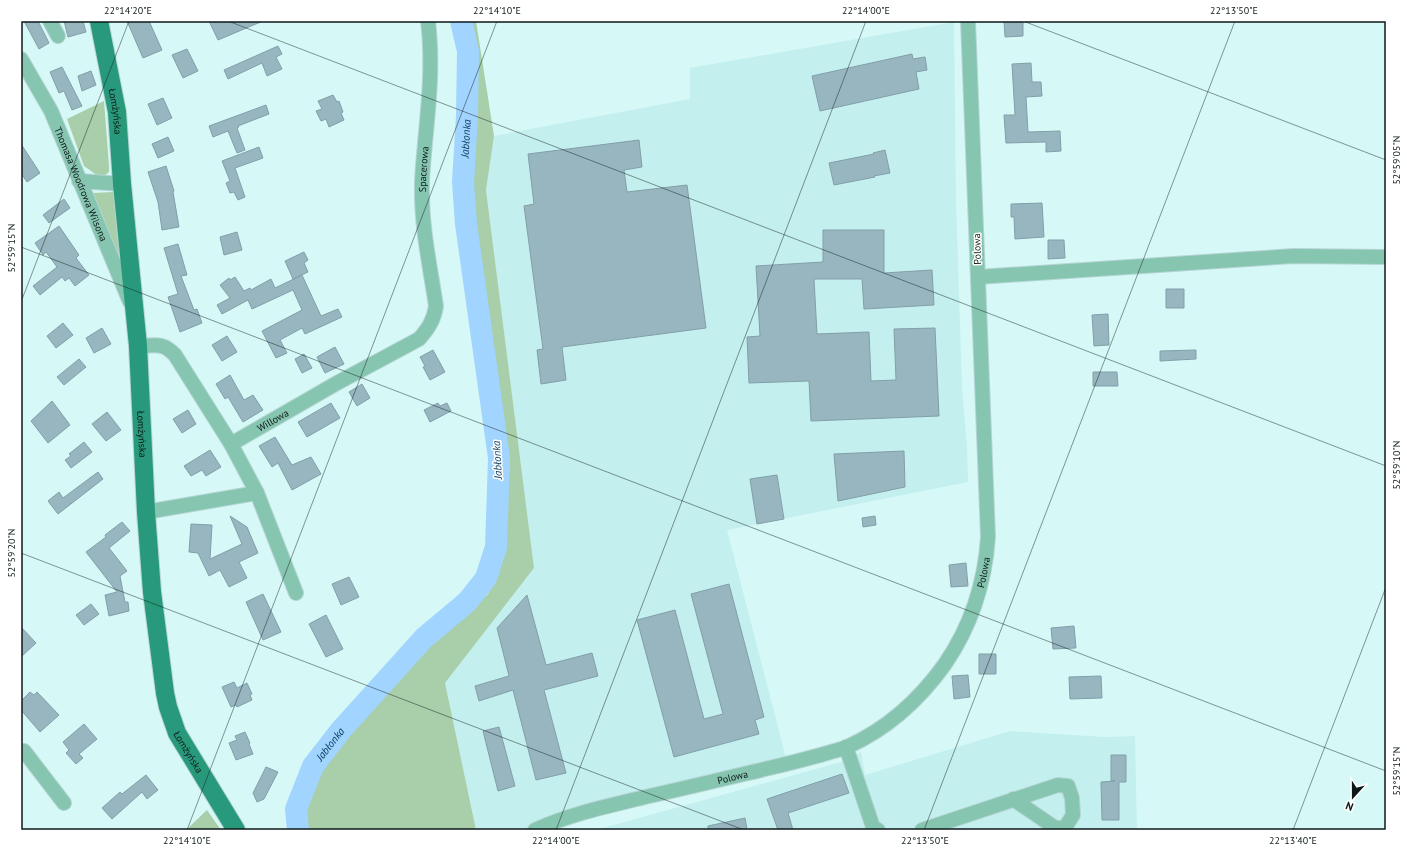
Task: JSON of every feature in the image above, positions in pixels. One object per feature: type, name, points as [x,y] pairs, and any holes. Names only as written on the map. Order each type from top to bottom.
[{"type":"main road","name":"Łomżyńska","points":[[99,21],[117,112],[122,184],[138,346],[146,512],[152,592],[165,693],[177,733],[236,830]]},
{"type":"street","points":[[50,21],[58,36]]},
{"type":"street","name":"Spacerowa","points":[[428,21],[431,66],[430,96],[422,185],[423,222],[436,306],[434,317]]},
{"type":"street","name":"Polowa","points":[[536,830],[554,821],[589,810],[795,762],[846,747],[867,736],[902,712],[920,695],[937,675],[954,651],[970,617],[982,582],[988,536],[968,21]]},
{"type":"street","name":"Thomasa Woodrowa Wilsona","points":[[21,59],[51,111],[135,313]]},
{"type":"street","points":[[79,181],[122,184]]},
{"type":"street","points":[[978,277],[1294,256],[1386,257]]},
{"type":"street","name":"Willowa","points":[[231,444],[337,383],[419,339],[428,328],[434,317]]},
{"type":"street","points":[[138,346],[162,345],[169,348],[175,355],[231,444],[257,493],[296,593]]},
{"type":"street","points":[[146,512],[257,493]]},
{"type":"street","points":[[846,747],[873,827],[878,830]]},
{"type":"street","points":[[22,750],[64,803]]},
{"type":"street","points":[[922,830],[1012,799]]},
{"type":"shaded area","points":[[954,22],[956,202],[962,386],[968,482],[727,530],[786,758],[552,817],[523,830],[476,830],[445,683],[534,568],[486,190],[494,136],[690,99],[690,68]]},
{"type":"shaded area","points":[[1010,731],[1105,737],[1135,736],[1137,830],[596,830],[841,762],[861,752],[865,775]]},
{"type":"green space","points":[[468,21],[476,21],[494,136],[486,190],[534,568],[445,683],[476,830],[308,830],[304,812],[315,781],[338,745],[435,640],[488,594],[502,561],[507,490],[470,196],[469,165],[477,111],[474,53]]},
{"type":"green space","points":[[104,101],[109,172],[104,176],[98,176],[84,166],[67,119]]},
{"type":"green space","points":[[114,192],[121,261],[119,261],[92,193]]},
{"type":"green space","points":[[207,810],[221,830],[186,830]]},
{"type":"building","points":[[24,21],[38,21],[49,43],[39,49]]},
{"type":"building","points":[[64,21],[83,21],[86,32],[68,37]]},
{"type":"building","points":[[127,21],[149,21],[162,50],[143,58]]},
{"type":"building","points":[[209,21],[263,21],[218,40]]},
{"type":"building","points":[[1004,21],[1023,21],[1023,36],[1005,37]]},
{"type":"building","points":[[278,46],[282,54],[276,57],[282,69],[267,76],[262,63],[228,79],[224,70]]},
{"type":"building","points":[[187,49],[198,71],[183,78],[172,55]]},
{"type":"building","points":[[912,54],[913,59],[925,57],[927,70],[916,72],[919,89],[820,111],[812,76]]},
{"type":"building","points":[[1031,63],[1032,82],[1041,82],[1042,96],[1026,97],[1028,132],[1060,131],[1061,151],[1046,152],[1046,142],[1006,143],[1004,115],[1015,115],[1012,64]]},
{"type":"building","points":[[62,67],[82,106],[72,110],[64,91],[59,93],[50,72]]},
{"type":"building","points":[[91,71],[96,85],[82,91],[78,76]]},
{"type":"building","points":[[333,95],[337,102],[339,101],[344,120],[329,127],[326,119],[321,121],[316,111],[322,109],[318,101]]},
{"type":"building","points":[[163,98],[172,118],[157,125],[148,104]]},
{"type":"building","points":[[266,105],[269,114],[238,126],[239,127],[237,128],[245,150],[237,153],[228,131],[213,137],[209,126]]},
{"type":"building","points":[[168,137],[174,151],[158,158],[152,144]]},
{"type":"building","points":[[639,140],[642,167],[624,170],[627,192],[687,185],[706,328],[562,347],[566,380],[541,384],[537,350],[543,349],[524,206],[534,204],[528,154]]},
{"type":"building","points":[[21,144],[40,173],[27,182],[21,173]]},
{"type":"building","points":[[259,147],[263,158],[235,168],[245,197],[238,200],[234,192],[230,193],[226,183],[230,181],[222,161]]},
{"type":"building","points":[[885,150],[890,173],[834,185],[829,163],[874,154],[873,153]]},
{"type":"building","points":[[166,166],[174,191],[179,227],[162,230],[158,202],[148,172]]},
{"type":"building","points":[[64,199],[70,208],[49,223],[43,215]]},
{"type":"building","points":[[1042,203],[1044,237],[1015,239],[1014,217],[1011,217],[1011,204]]},
{"type":"building","points":[[59,226],[79,255],[76,258],[89,275],[75,286],[69,278],[65,281],[62,277],[40,295],[33,286],[57,267],[46,252],[43,255],[35,243]]},
{"type":"building","points":[[823,230],[884,230],[884,273],[932,270],[934,305],[864,309],[862,279],[814,279],[817,334],[869,332],[871,381],[896,380],[894,329],[935,328],[939,416],[811,421],[809,381],[749,383],[747,337],[760,336],[756,266],[823,262]]},
{"type":"building","points":[[237,232],[242,250],[224,255],[220,237]]},
{"type":"building","points":[[1048,240],[1064,240],[1065,258],[1048,259]]},
{"type":"building","points":[[178,244],[187,275],[181,276],[194,310],[197,309],[202,323],[180,332],[168,297],[178,294],[164,248]]},
{"type":"building","points":[[304,252],[308,260],[304,263],[308,272],[293,279],[285,261]]},
{"type":"building","points":[[302,275],[321,316],[338,309],[342,317],[305,334],[302,328],[280,340],[287,353],[276,358],[262,331],[302,310],[293,290],[252,309],[248,300],[222,314],[217,305],[230,298],[220,285],[229,278],[230,280],[235,277],[244,291],[250,288],[251,290],[271,279],[275,288]]},
{"type":"building","points":[[1166,289],[1184,289],[1184,308],[1166,308]]},
{"type":"building","points":[[1108,314],[1109,345],[1094,346],[1092,315]]},
{"type":"building","points":[[63,323],[73,335],[56,348],[47,336]]},
{"type":"building","points":[[102,328],[111,344],[94,353],[86,338]]},
{"type":"building","points":[[227,336],[237,352],[222,361],[212,345]]},
{"type":"building","points":[[335,347],[344,364],[325,373],[317,357]]},
{"type":"building","points":[[433,350],[445,372],[430,380],[423,367],[425,366],[420,357]]},
{"type":"building","points":[[1196,350],[1196,359],[1160,361],[1160,351]]},
{"type":"building","points":[[304,354],[312,368],[302,373],[295,359]]},
{"type":"building","points":[[79,359],[86,367],[64,385],[57,377]]},
{"type":"building","points":[[1093,372],[1117,372],[1118,386],[1093,386]]},
{"type":"building","points":[[230,375],[244,400],[253,395],[263,410],[243,422],[228,397],[225,399],[216,384]]},
{"type":"building","points":[[362,384],[370,398],[357,406],[349,392]]},
{"type":"building","points":[[52,401],[70,425],[48,443],[31,421]]},
{"type":"building","points":[[331,403],[340,418],[307,437],[298,422]]},
{"type":"building","points":[[438,403],[440,406],[447,403],[451,411],[430,422],[424,410]]},
{"type":"building","points":[[188,410],[196,424],[182,433],[173,419]]},
{"type":"building","points":[[107,412],[121,430],[106,441],[92,424]]},
{"type":"building","points":[[275,437],[292,465],[311,457],[321,474],[292,490],[278,463],[272,467],[259,446]]},
{"type":"building","points":[[84,442],[92,452],[71,468],[65,460],[71,456],[69,454]]},
{"type":"building","points":[[210,450],[221,467],[206,476],[202,470],[191,476],[184,466]]},
{"type":"building","points":[[904,451],[905,487],[838,501],[834,454]]},
{"type":"building","points":[[98,472],[103,479],[58,514],[48,501],[59,492],[63,498]]},
{"type":"building","points":[[777,475],[784,519],[757,524],[750,479]]},
{"type":"building","points":[[230,516],[247,527],[258,553],[239,562],[247,578],[229,587],[220,570],[209,576],[198,553],[189,552],[191,524],[212,525],[210,559],[242,544]]},
{"type":"building","points":[[875,516],[876,525],[863,527],[862,518]]},
{"type":"building","points":[[122,522],[130,531],[109,548],[127,571],[120,576],[125,602],[128,602],[129,611],[109,616],[105,595],[117,592],[86,552],[106,537],[105,535]]},
{"type":"building","points":[[966,563],[968,586],[951,587],[949,565]]},
{"type":"building","points":[[349,577],[359,597],[341,605],[332,584]]},
{"type":"building","points":[[729,584],[764,717],[755,720],[759,734],[674,757],[637,620],[675,610],[704,719],[723,714],[691,594]]},
{"type":"building","points":[[263,594],[281,632],[263,640],[246,602]]},
{"type":"building","points":[[527,595],[546,665],[592,653],[598,676],[544,690],[566,773],[536,780],[513,690],[479,701],[475,686],[509,676],[497,628]]},
{"type":"building","points":[[91,604],[99,614],[84,625],[76,615]]},
{"type":"building","points":[[326,615],[343,649],[326,657],[309,624]]},
{"type":"building","points":[[1074,626],[1076,648],[1053,649],[1051,628]]},
{"type":"building","points":[[21,627],[36,643],[21,657]]},
{"type":"building","points":[[979,654],[996,654],[996,674],[979,674]]},
{"type":"building","points":[[968,675],[970,697],[954,699],[952,676]]},
{"type":"building","points":[[1101,676],[1102,698],[1070,699],[1069,677]]},
{"type":"building","points":[[234,682],[237,688],[247,683],[252,694],[250,695],[252,700],[237,707],[236,705],[231,707],[222,687]]},
{"type":"building","points":[[30,692],[34,695],[37,692],[59,715],[40,732],[21,710],[21,701]]},
{"type":"building","points":[[84,724],[97,739],[79,754],[83,758],[76,764],[66,753],[69,750],[63,742]]},
{"type":"building","points":[[499,727],[515,786],[498,791],[483,731]]},
{"type":"building","points":[[245,732],[253,754],[236,760],[229,743],[237,740],[235,736]]},
{"type":"building","points":[[1111,755],[1126,755],[1126,782],[1119,782],[1119,820],[1102,820],[1101,782],[1115,781],[1111,781]]},
{"type":"building","points":[[266,767],[278,772],[264,799],[257,802],[253,793]]},
{"type":"building","points":[[842,774],[849,793],[788,813],[793,830],[778,830],[767,799]]},
{"type":"building","points":[[146,775],[158,790],[147,799],[142,792],[112,819],[102,808],[120,792],[122,794]]},
{"type":"building","points":[[745,818],[747,830],[708,830],[708,826]]},
{"type":"waterway","name":"Jabłonka","points":[[298,830],[296,809],[313,766],[341,730],[424,638],[467,602],[486,578],[496,547],[499,458],[466,224],[463,182],[467,116],[468,51],[461,21]]}]
